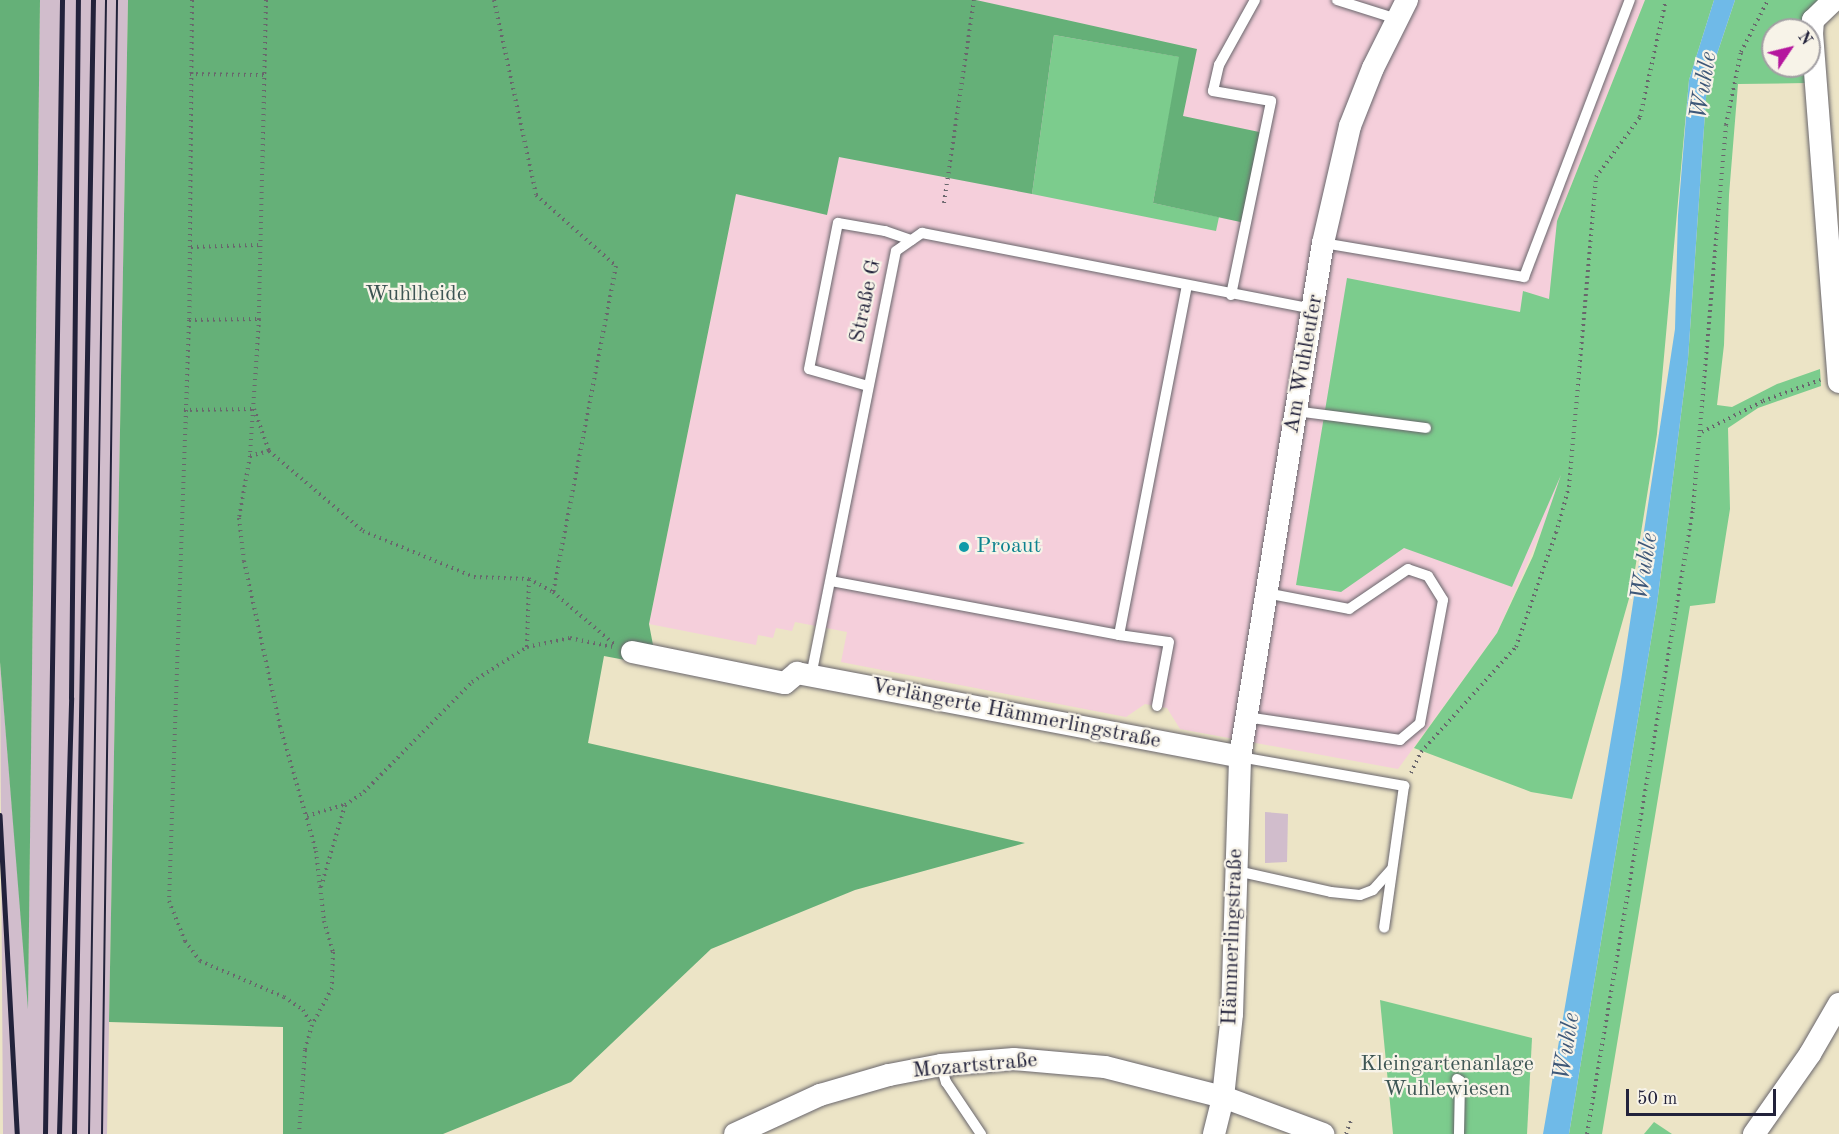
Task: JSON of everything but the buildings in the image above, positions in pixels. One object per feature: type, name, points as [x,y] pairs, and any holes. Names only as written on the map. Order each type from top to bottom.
[{"type":"street","points":[[1834,0],[1813,20],[1839,382]]},
{"type":"street","name":"Am Wuhleufer","points":[[1243,738],[1323,243],[1350,126],[1402,9]]},
{"type":"street","name":"Verlängerte Hämmerlingstraße","points":[[632,652],[785,683],[797,673],[1243,738]]},
{"type":"street","name":"Hämmerlingstraße","points":[[1214,1134],[1223,1097],[1232,1014],[1243,738]]},
{"type":"street","points":[[1754,1134],[1810,1054],[1839,1004]]},
{"type":"street","name":"Mozartstraße","points":[[735,1134],[820,1095],[889,1075],[941,1065],[1044,1059],[1105,1067],[1223,1097],[1323,1134]]},
{"type":"lane","points":[[1231,295],[1270,101],[1213,91],[1219,65],[1255,0]]},
{"type":"lane","points":[[1337,0],[1402,9]]},
{"type":"lane","points":[[1323,243],[1524,277],[1630,0]]},
{"type":"lane","points":[[868,386],[808,369],[838,223],[885,231],[911,240]]},
{"type":"lane","name":"Straße G","points":[[811,676],[896,251],[911,240],[922,233],[1231,295],[1313,309]]},
{"type":"lane","points":[[1119,635],[1187,286]]},
{"type":"lane","points":[[1296,411],[1426,428]]},
{"type":"lane","points":[[1243,738],[1400,740],[1420,723],[1443,600],[1428,576],[1408,569],[1349,609],[1266,593]]},
{"type":"lane","points":[[831,581],[1119,635],[1169,642],[1157,706]]},
{"type":"lane","name":"Verlängerte Hämmerlingstraße","points":[[1243,738],[1404,786]]},
{"type":"lane","points":[[1384,928],[1404,786]]},
{"type":"lane","points":[[1237,872],[1331,892],[1360,895],[1373,890],[1392,869]]},
{"type":"lane","points":[[941,1065],[946,1082],[981,1134]]},
{"type":"lane","points":[[1456,1079],[1460,1081],[1459,1134]]},
{"type":"path","points":[[192,0],[191,247],[184,410],[182,615],[171,760],[169,901],[185,941],[201,961],[284,998],[303,1010],[312,1025]]},
{"type":"path","points":[[266,0],[259,319],[250,456],[239,518],[244,561],[280,726],[307,816],[334,971],[326,1005],[312,1025],[302,1077],[299,1134]]},
{"type":"path","points":[[494,0],[536,195],[616,266],[553,592]]},
{"type":"path","points":[[944,203],[974,0]]},
{"type":"path","points":[[1404,786],[1421,752],[1516,647],[1556,533],[1569,487],[1596,207],[1596,177],[1640,117],[1666,0]]},
{"type":"path","points":[[1587,1134],[1693,509],[1702,432],[1726,125],[1741,52],[1768,0]]},
{"type":"path","points":[[190,74],[264,75]]},
{"type":"path","points":[[191,247],[260,245]]},
{"type":"path","points":[[189,320],[259,319]]},
{"type":"path","points":[[1702,432],[1762,401],[1839,376]]},
{"type":"path","points":[[184,410],[254,409]]},
{"type":"path","points":[[254,409],[269,451],[363,531],[474,578],[530,579],[553,592],[620,649],[570,638],[527,647],[472,682],[363,792],[345,805],[307,816]]},
{"type":"path","points":[[250,456],[269,451]]},
{"type":"path","points":[[527,647],[530,579]]},
{"type":"path","points":[[320,891],[345,805]]},
{"type":"path","points":[[1346,1134],[1351,1120]]},
{"type":"shaded area","points":[[40,0],[128,0],[107,1134],[3,1134],[0,662],[28,999]]},
{"type":"shaded area","points":[[766,0],[1645,0],[1557,221],[1563,469],[1551,509],[1497,633],[1398,769],[1180,729],[1167,708],[1145,704],[1126,717],[841,662],[847,632],[795,622],[792,631],[776,628],[773,638],[758,635],[756,645],[649,624],[736,194]]},
{"type":"shaded area","points":[[1265,812],[1288,814],[1287,862],[1265,863]]},
{"type":"green space","points":[[0,0],[40,0],[28,1009],[0,662]]},
{"type":"green space","name":"Wuhlheide","points":[[128,0],[976,0],[1197,49],[1183,116],[1264,133],[1245,223],[1153,203],[1179,57],[1054,35],[1032,194],[839,157],[827,215],[736,194],[649,624],[657,666],[604,656],[588,743],[1025,843],[855,890],[711,949],[571,1082],[443,1134],[283,1134],[283,1027],[109,1022]]},
{"type":"green space","points":[[1645,0],[1714,0],[1689,80],[1657,434],[1632,588],[1572,799],[1531,792],[1414,748],[1497,633],[1533,556],[1561,475],[1512,587],[1404,548],[1341,592],[1296,585],[1347,278],[1520,312],[1523,291],[1549,299],[1557,221]]},
{"type":"green space","points":[[1735,0],[1820,0],[1810,18],[1761,18],[1761,78],[1806,78],[1806,83],[1738,84],[1729,195],[1724,345],[1717,405],[1732,407],[1777,384],[1820,369],[1821,386],[1758,408],[1728,428],[1730,509],[1715,603],[1690,606],[1602,1134],[1569,1134],[1657,604],[1688,359],[1707,84]]},
{"type":"green space","points":[[1054,35],[1180,57],[1153,203],[1219,217],[1216,231],[1032,194]]},
{"type":"green space","name":"Kleingartenanlage Wuhlewiesen","points":[[1380,1000],[1532,1038],[1527,1134],[1393,1134]]},
{"type":"green space","points":[[1654,1122],[1672,1134],[1644,1134]]},
{"type":"water","name":"Wuhle","points":[[1714,0],[1735,0],[1707,84],[1688,359],[1657,604],[1569,1134],[1543,1134],[1621,681],[1675,329],[1678,215],[1689,80]]},
{"type":"tram line","points":[[89,1134],[106,0]]},
{"type":"tram line","points":[[102,1134],[117,0]]},
{"type":"railway","points":[[45,1134],[62,0]]},
{"type":"railway","points":[[59,1134],[71,698],[78,0]]},
{"type":"railway","points":[[74,1134],[93,0]]},
{"type":"railway","points":[[0,815],[17,1134]]},
{"type":"place","name":"Proaut","points":[[964,547]]}]
